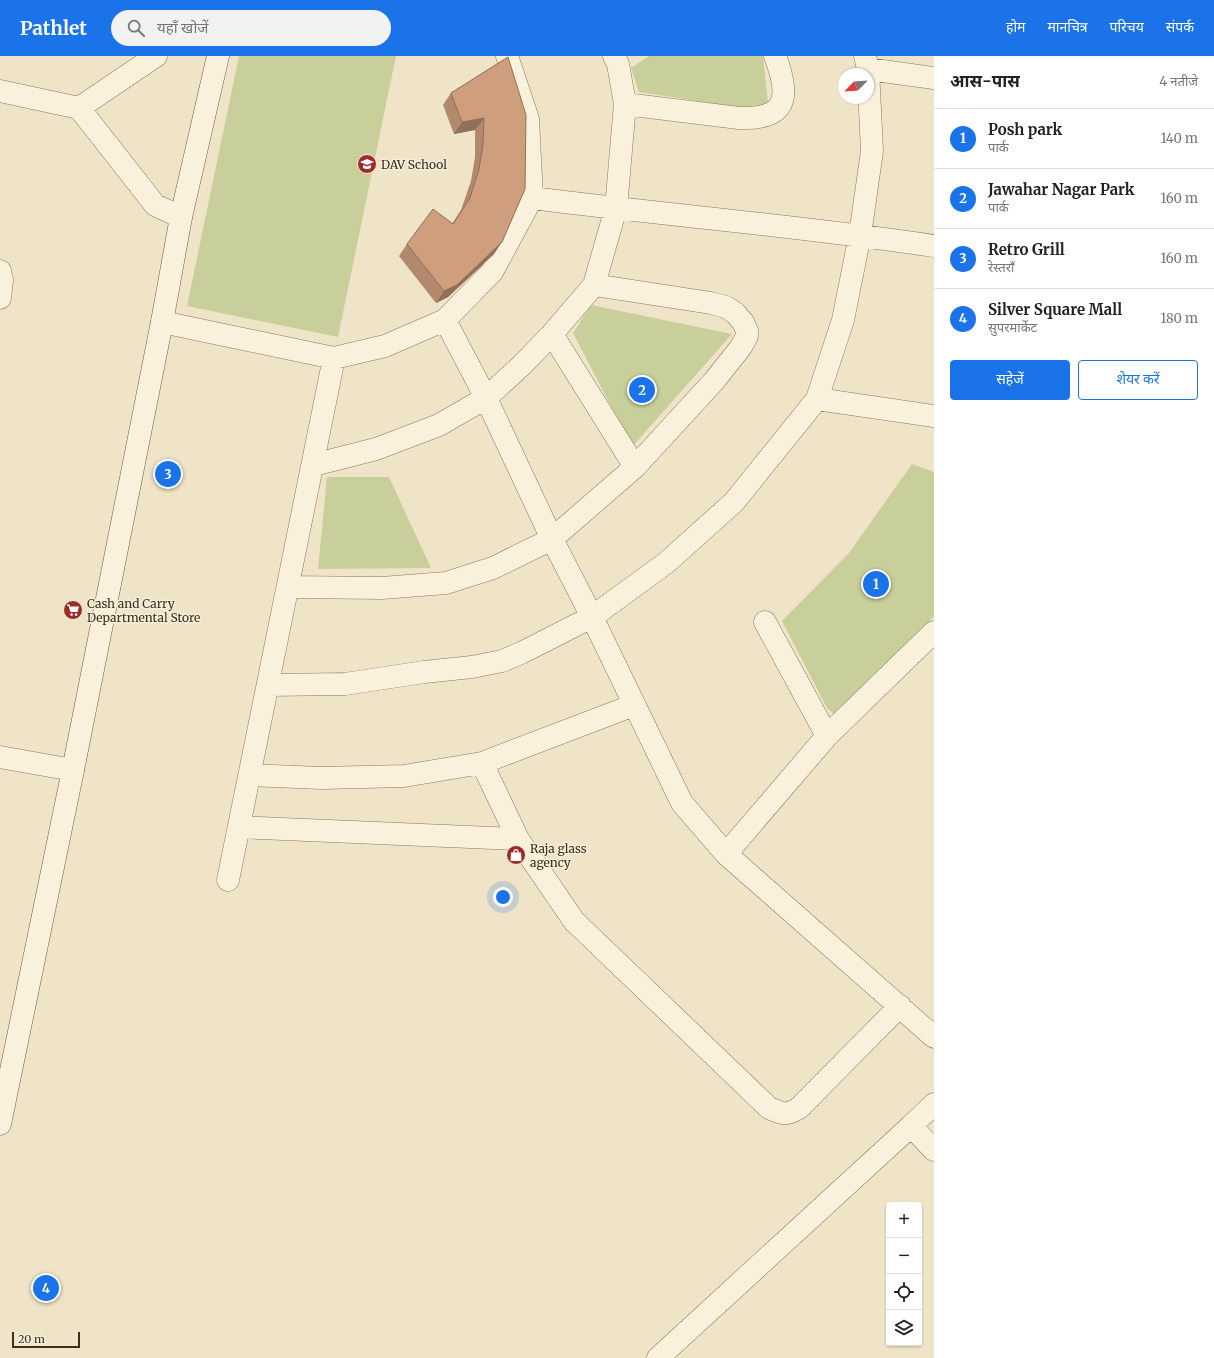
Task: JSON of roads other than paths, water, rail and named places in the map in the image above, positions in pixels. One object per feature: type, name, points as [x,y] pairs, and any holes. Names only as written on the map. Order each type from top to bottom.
[{"type":"street","points":[[79,108],[156,56]]},
{"type":"street","points":[[0,1124],[73,770],[162,322],[181,217],[218,56]]},
{"type":"street","points":[[162,322],[334,358],[385,346],[445,320],[492,272],[532,198],[528,119],[507,56]]},
{"type":"street","points":[[625,104],[739,118],[765,117],[774,112],[782,102],[784,92],[781,73],[775,56]]},
{"type":"street","points":[[313,465],[376,449],[439,425],[486,398],[522,365],[552,334],[594,285],[616,208],[625,104],[621,59]]},
{"type":"street","points":[[268,685],[345,684],[480,666],[502,661],[592,617],[666,563],[734,502],[817,399],[843,320],[860,235],[872,151],[866,62],[934,78]]},
{"type":"street","points":[[0,91],[79,108],[155,205],[181,217]]},
{"type":"street","points":[[532,198],[860,235],[934,246]]},
{"type":"street","points":[[0,271],[2,280],[0,298]]},
{"type":"street","points":[[288,587],[382,588],[446,583],[493,568],[552,539],[635,467],[714,381],[741,347],[747,336],[747,331],[740,318],[726,307],[711,303],[594,285]]},
{"type":"street","points":[[445,320],[486,398],[552,539],[592,617],[682,802],[726,854],[934,1037]]},
{"type":"street","points":[[552,334],[635,467]]},
{"type":"street","points":[[228,880],[334,358]]},
{"type":"street","points":[[817,399],[934,416]]},
{"type":"street","points":[[765,622],[827,736]]},
{"type":"street","points":[[726,854],[827,736],[934,632]]},
{"type":"street","points":[[250,775],[322,778],[404,776],[482,763],[634,705]]},
{"type":"street","points":[[0,757],[73,770]]},
{"type":"street","points":[[482,763],[518,839],[574,921],[769,1108],[781,1113],[790,1114],[809,1100],[900,1006]]},
{"type":"street","points":[[239,827],[518,839]]},
{"type":"street","points":[[658,1358],[934,1104]]},
{"type":"street","points":[[911,1126],[934,1150]]},
{"type":"place","name":"DAV School","points":[[367,164]]},
{"type":"place","name":"Jawahar Nagar Park","points":[[642,390]]},
{"type":"place","name":"Retro Grill","points":[[168,474]]},
{"type":"place","name":"Posh park","points":[[876,584]]},
{"type":"place","name":"Cash and Carry Departmental Store","points":[[73,610]]},
{"type":"place","name":"Raja glass agency","points":[[516,855]]},
{"type":"place","name":"Silver Square Mall","points":[[46,1288]]}]
